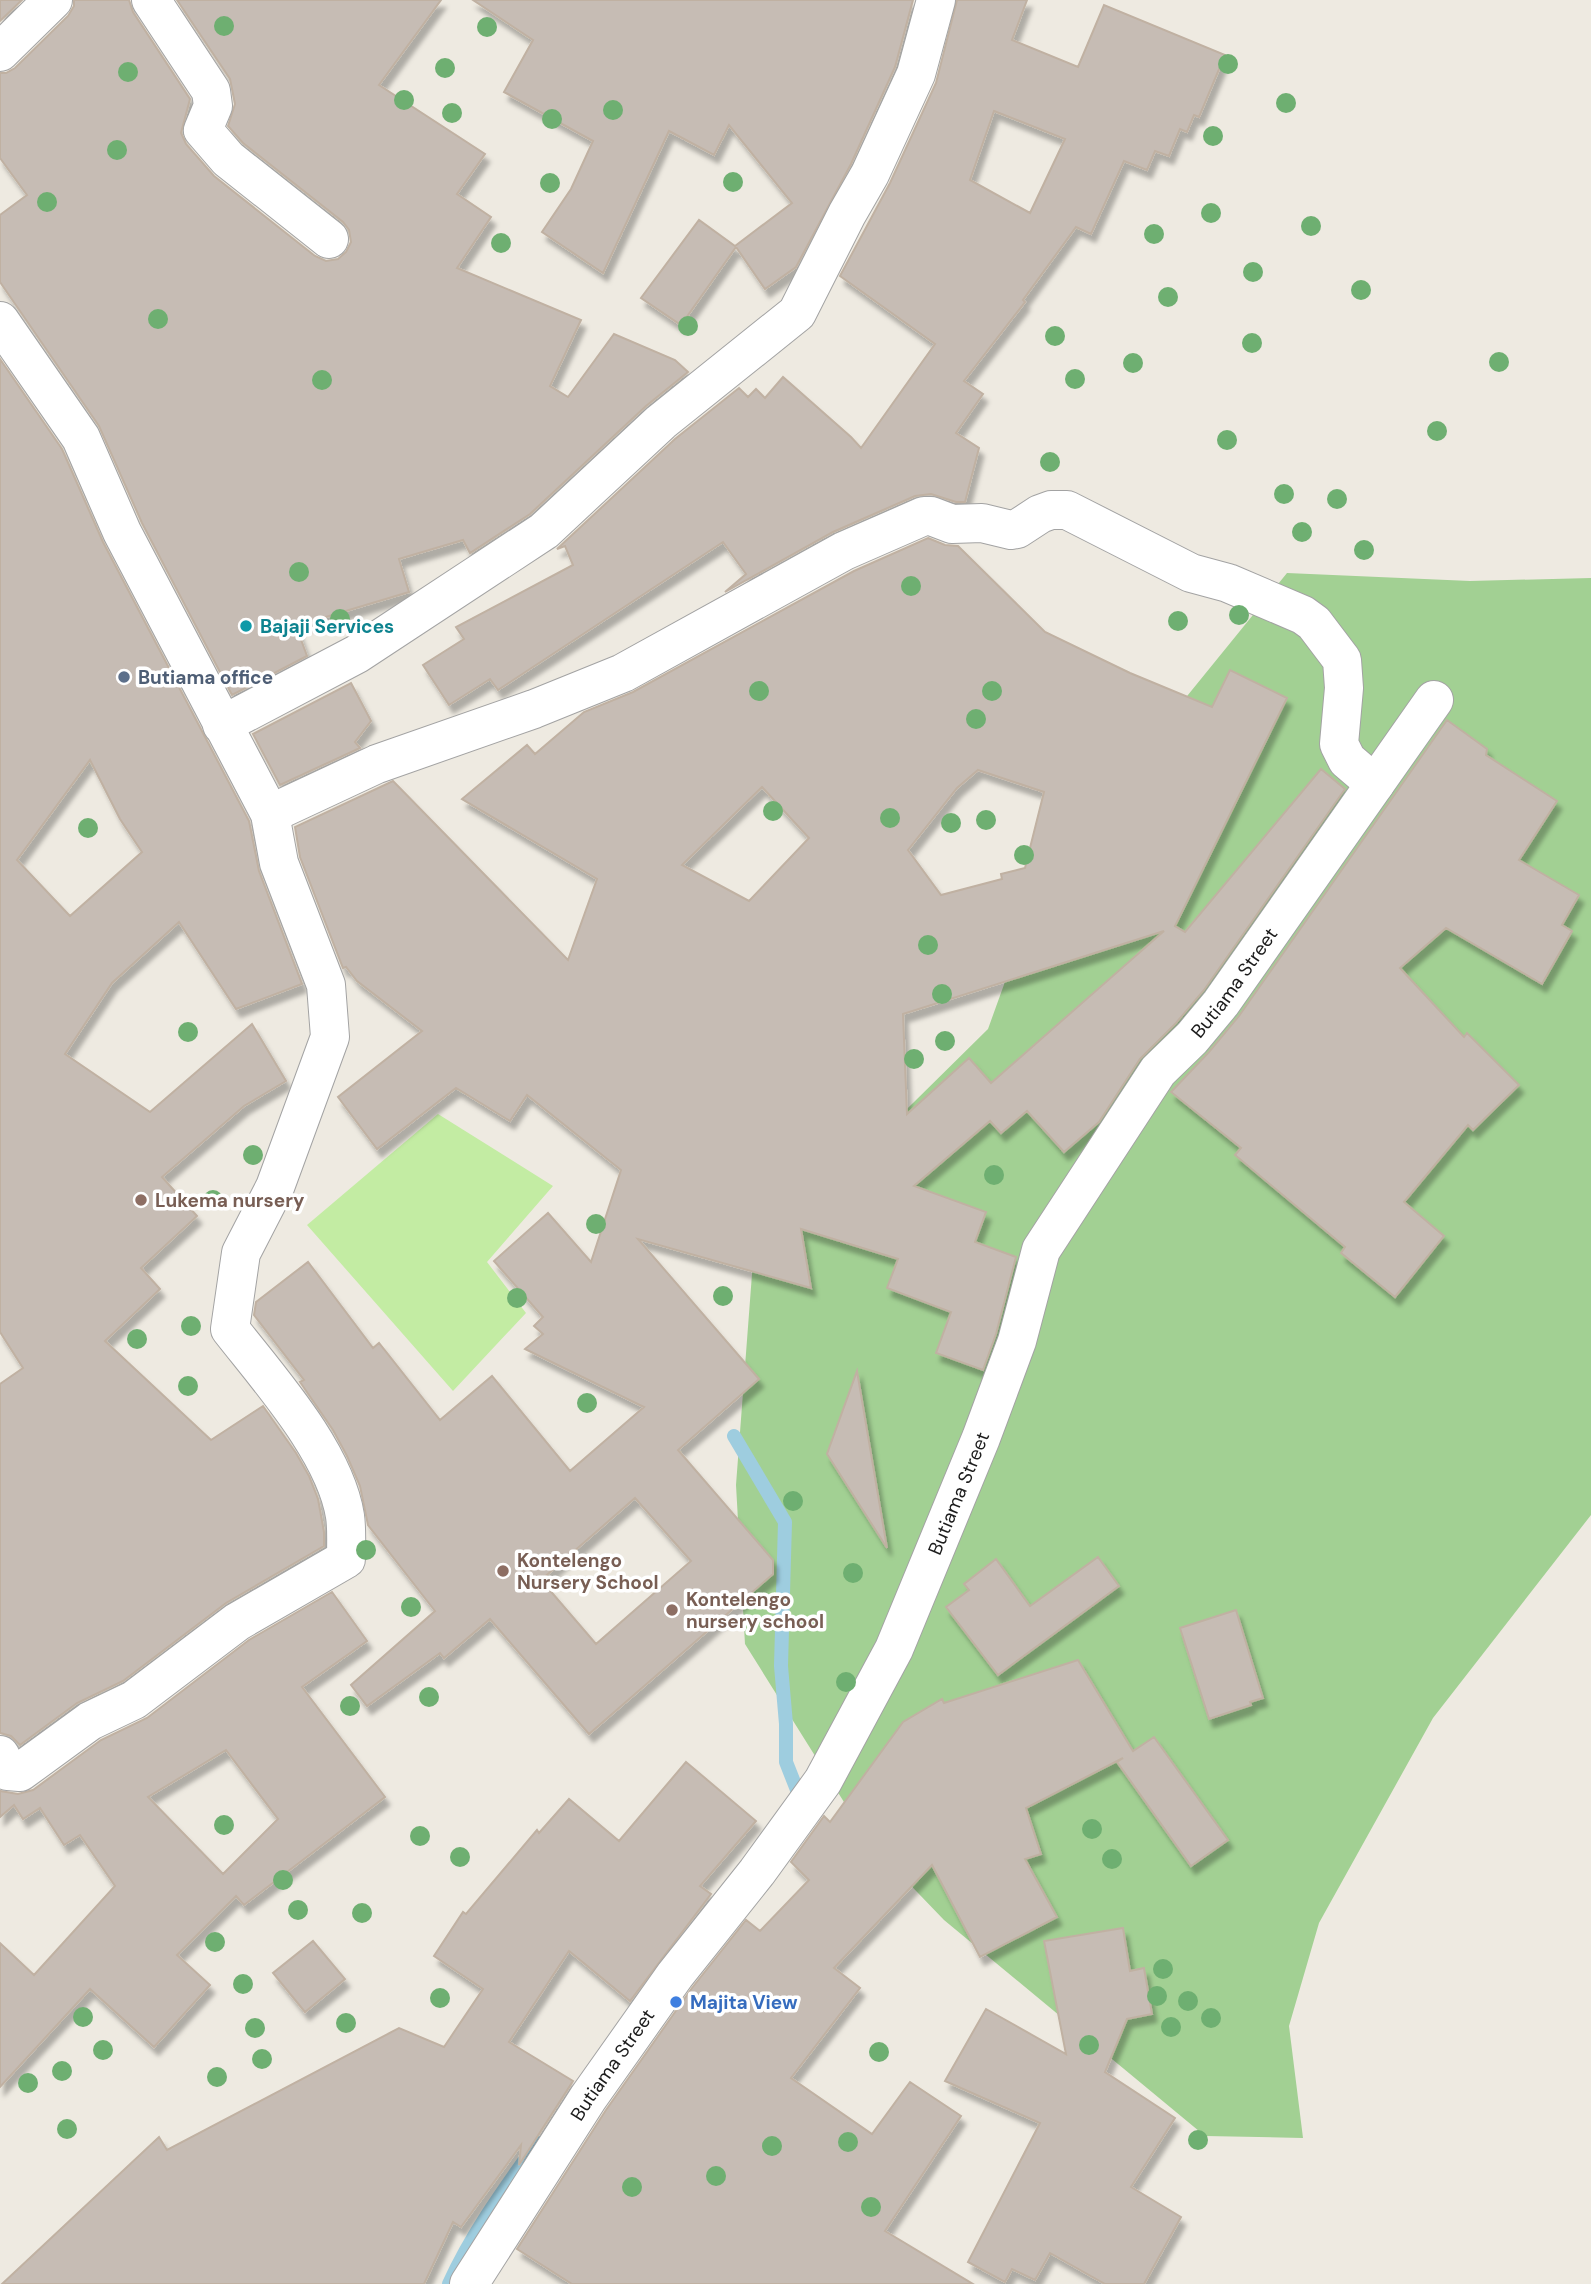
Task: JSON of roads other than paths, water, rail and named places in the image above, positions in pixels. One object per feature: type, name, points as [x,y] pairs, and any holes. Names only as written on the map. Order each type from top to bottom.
[{"type":"street","points":[[0,52],[53,0]]},
{"type":"street","points":[[151,0],[211,91],[213,106],[203,130],[228,159],[329,239]]},
{"type":"street","points":[[222,725],[357,654],[544,531],[661,422],[797,313],[870,174],[916,74],[936,0]]},
{"type":"street","points":[[0,321],[81,438],[122,531],[270,814],[279,863],[326,985],[330,1037],[275,1187],[242,1253],[230,1329],[295,1414],[333,1475],[345,1516],[346,1559],[237,1622],[134,1700],[90,1721],[20,1772],[8,1771],[0,1755]]},
{"type":"street","points":[[270,814],[377,764],[534,709],[623,673],[844,551],[924,516],[952,524],[982,523],[1011,530],[1051,510],[1067,510],[1191,573],[1228,583],[1303,615],[1314,623],[1342,660],[1345,688],[1339,744],[1347,760],[1375,784]]},
{"type":"street","name":"Butiama Street","points":[[468,2284],[588,2098],[823,1781],[894,1649],[981,1438],[1017,1341],[1041,1250],[1158,1071],[1192,1038],[1221,1003],[1434,700]]},
{"type":"waterway","points":[[734,1436],[785,1522],[781,1666],[786,1762],[801,1800],[799,1802]]},
{"type":"waterway","points":[[449,2284],[479,2229],[537,2143]]},
{"type":"place","name":"Bajaji Services","points":[[246,626]]},
{"type":"place","name":"Butiama office","points":[[124,677]]},
{"type":"place","name":"Lukema nursery","points":[[141,1200]]},
{"type":"place","name":"Kontelengo Nursery School","points":[[503,1571]]},
{"type":"place","name":"Kontelengo nursery school","points":[[672,1610]]},
{"type":"place","name":"Majita View","points":[[676,2002]]}]
